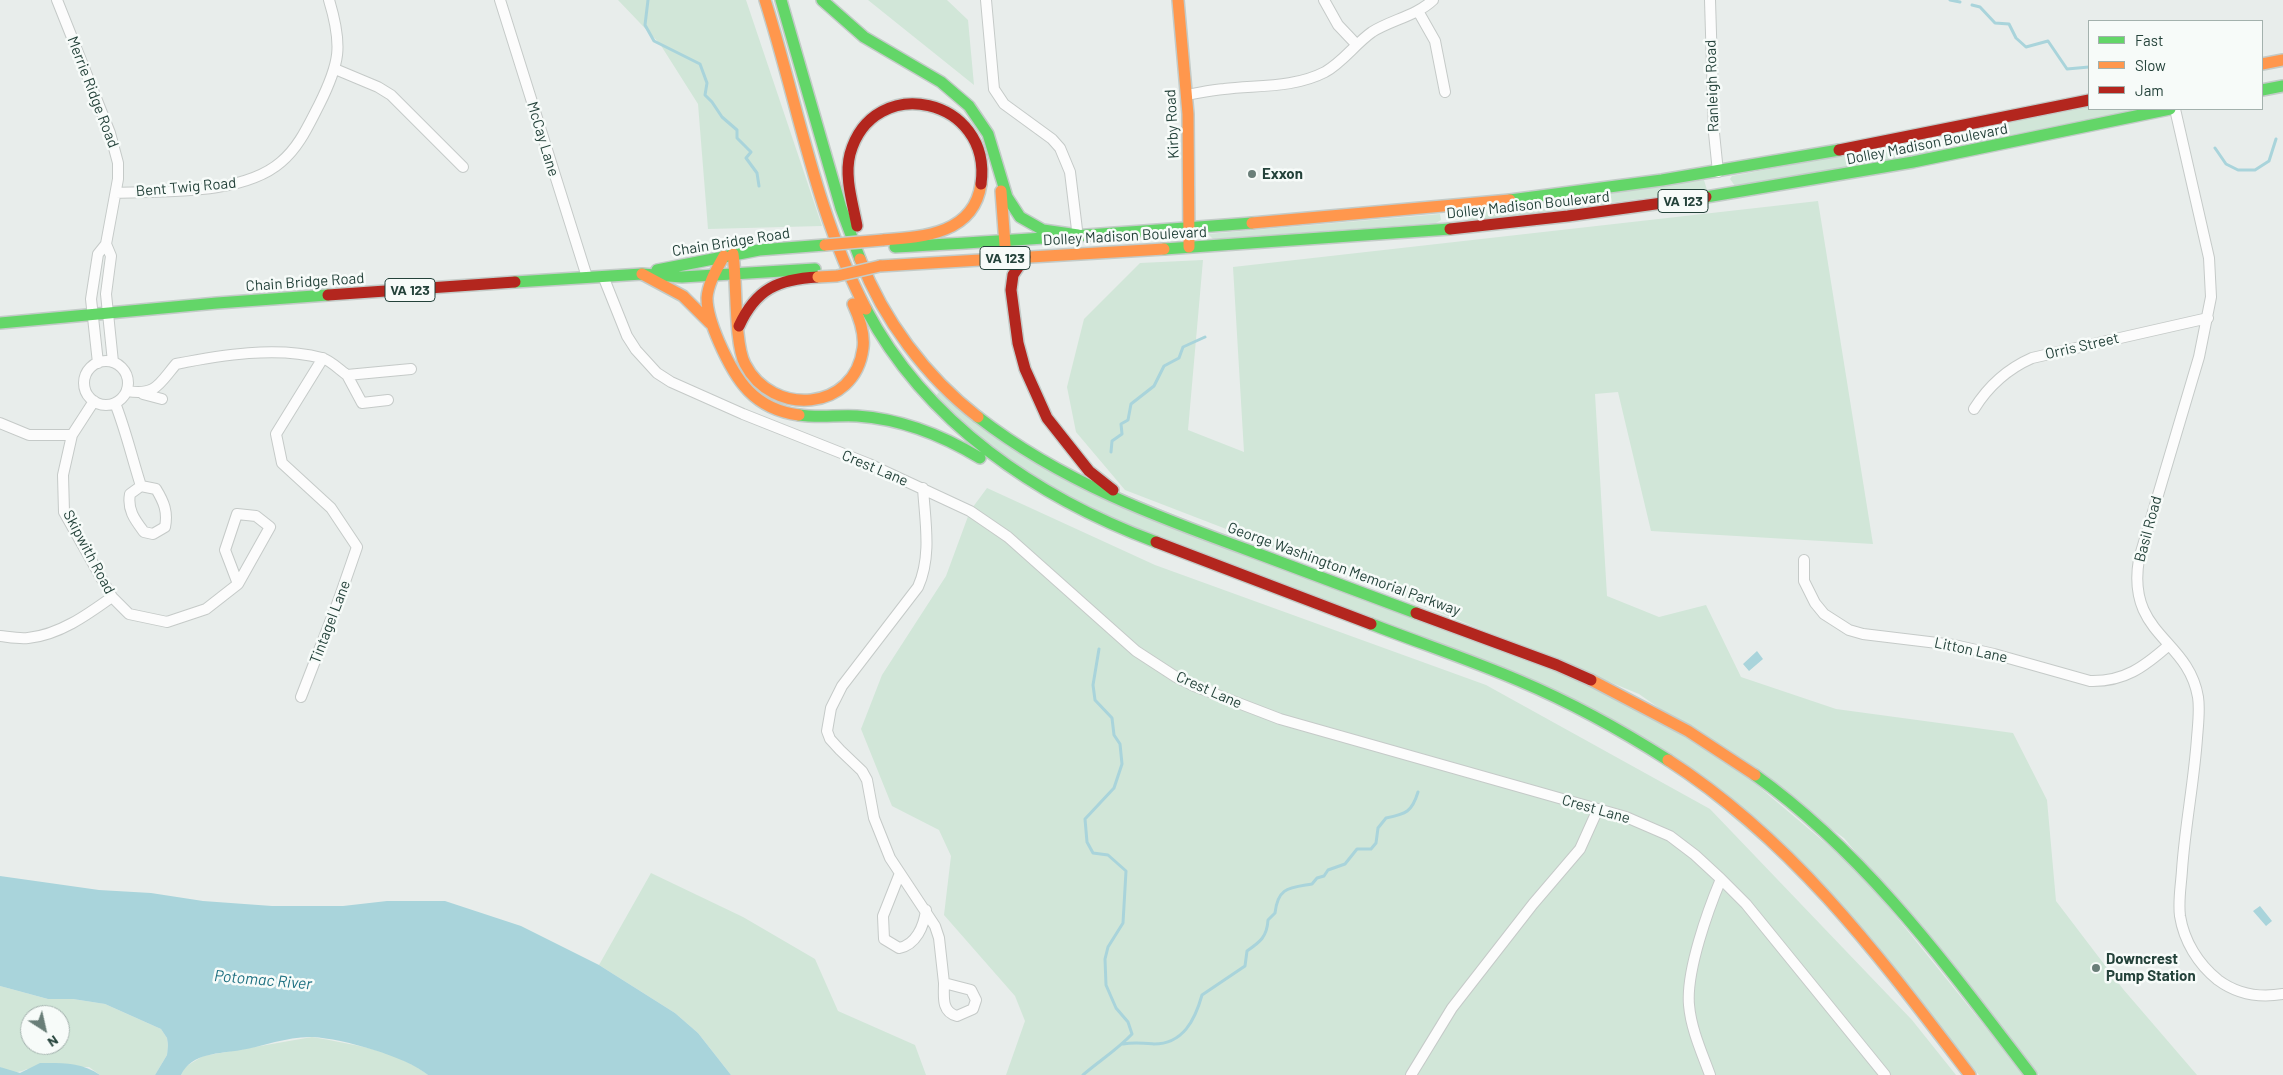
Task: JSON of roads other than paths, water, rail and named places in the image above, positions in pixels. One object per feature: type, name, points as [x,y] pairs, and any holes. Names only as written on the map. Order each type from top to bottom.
[{"type":"main road","points":[[729,255],[736,273],[741,349],[746,366],[759,385],[774,396],[793,401],[816,400],[836,391],[851,376],[862,356],[863,335],[842,278],[766,0]]},
{"type":"main road","name":"George Washington Memorial Parkway","points":[[781,0],[803,69],[840,204],[868,279],[887,313],[918,360],[942,387],[970,413],[1008,441],[1050,467],[1106,495],[1157,516],[1556,665],[1626,696],[1716,747],[1791,802],[1830,836],[1876,882],[1917,930],[2031,1075]]},
{"type":"main road","points":[[822,0],[844,21],[873,43],[941,82],[963,99],[988,134],[1007,197],[1020,217],[1044,230],[1078,235]]},
{"type":"main road","name":"Kirby Road","points":[[1178,0],[1190,165],[1189,247]]},
{"type":"main road","points":[[2263,64],[2283,60]]},
{"type":"main road","points":[[2263,90],[2283,86]]},
{"type":"main road","name":"Dolley Madison Boulevard","points":[[885,244],[1004,242],[1078,235],[1317,219],[1451,207],[1718,172],[1952,130],[2088,100]]},
{"type":"main road","points":[[868,279],[850,183],[850,160],[856,139],[869,121],[884,110],[895,106],[924,103],[946,110],[964,124],[979,149],[983,176],[977,199],[967,214],[949,228],[885,244]]},
{"type":"main road","name":"Dolley Madison Boulevard","points":[[817,273],[837,276],[880,266],[893,265],[1321,240],[1454,229],[1628,208],[1722,195],[1956,154],[2165,110]]},
{"type":"main road","points":[[1952,130],[1956,154]]},
{"type":"main road","points":[[1000,172],[1006,258]]},
{"type":"main road","points":[[1718,172],[1722,195]]},
{"type":"main road","points":[[1451,207],[1454,229]]},
{"type":"main road","points":[[823,208],[855,288],[872,320],[902,366],[938,408],[972,440],[1006,466],[1089,513],[1165,547],[1542,691],[1614,727],[1659,754],[1730,805],[1808,875],[1865,940],[1970,1075]]},
{"type":"main road","name":"Chain Bridge Road","points":[[642,274],[729,255],[767,249],[825,245],[885,244]]},
{"type":"main road","points":[[729,255],[713,275],[706,294],[710,323],[737,380],[750,396],[767,406],[798,415],[866,417],[913,426],[946,438],[995,468],[1039,486]]},
{"type":"main road","points":[[1025,257],[1013,275],[1011,290],[1018,343],[1025,369],[1040,405],[1062,439],[1089,471],[1105,485],[1157,516]]},
{"type":"main road","name":"Chain Bridge Road","points":[[0,323],[91,314],[587,277],[642,274],[682,276],[736,273],[817,273]]},
{"type":"main road","points":[[739,327],[749,306],[769,288],[791,279],[817,273]]},
{"type":"main road","points":[[642,274],[683,296],[710,323]]},
{"type":"street","name":"Merrie Ridge Road","points":[[57,0],[116,149],[118,163],[116,193],[106,244],[98,254],[91,299],[91,314],[98,363]]},
{"type":"street","name":"Bent Twig Road","points":[[116,193],[207,188],[240,183],[269,171],[288,155],[302,137],[335,69],[338,40],[329,0]]},
{"type":"street","name":"McCay Lane","points":[[500,0],[587,277]]},
{"type":"street","points":[[986,0],[991,79],[994,89],[1004,104],[1052,139],[1060,148],[1070,172],[1080,254]]},
{"type":"street","points":[[1324,0],[1338,25],[1356,44]]},
{"type":"street","points":[[1186,95],[1222,89],[1300,82],[1327,70],[1356,44],[1389,23],[1418,11],[1433,0]]},
{"type":"street","name":"Ranleigh Road","points":[[1710,0],[1714,133],[1718,172]]},
{"type":"street","points":[[1418,11],[1434,41],[1445,92]]},
{"type":"street","points":[[335,69],[378,87],[390,95],[463,167]]},
{"type":"street","name":"Basil Road","points":[[2175,110],[2209,258],[2211,287],[2208,318],[2199,357],[2142,550],[2137,573],[2140,602],[2152,626],[2188,670],[2198,698],[2196,756],[2184,843],[2179,902],[2184,933],[2200,962],[2223,983],[2249,994],[2264,996],[2283,995]]},
{"type":"street","name":"Merrie Ridge Road","points":[[106,244],[111,256],[106,294],[113,362]]},
{"type":"street","name":"Crest Lane","points":[[604,276],[631,343],[645,363],[657,373],[671,382],[743,414],[869,464],[970,511],[993,525],[1136,651],[1194,686],[1280,719],[1626,817],[1670,836],[1695,855],[1746,904],[1885,1075]]},
{"type":"street","name":"Orris Street","points":[[1974,409],[1987,389],[1999,378],[2019,364],[2032,358],[2208,318]]},
{"type":"street","points":[[142,394],[155,390],[176,364],[218,356],[275,352],[324,358],[347,375],[362,403],[388,400]]},
{"type":"street","name":"Tintagel Lane","points":[[301,697],[357,547],[331,508],[282,463],[276,434],[324,358]]},
{"type":"street","points":[[113,362],[124,370],[128,377],[127,391],[124,397],[115,403],[106,405],[94,401],[88,396],[84,382],[90,368],[98,363],[113,362]]},
{"type":"street","points":[[347,375],[411,369]]},
{"type":"street","points":[[127,391],[162,399]]},
{"type":"street","name":"Skipwith Road","points":[[94,401],[72,435],[63,474],[64,512],[112,597],[129,614],[168,622],[206,609],[238,584],[270,527],[256,516],[238,514],[225,550],[238,584]]},
{"type":"street","points":[[115,403],[128,434],[131,456],[141,486]]},
{"type":"street","points":[[0,423],[29,435],[72,435]]},
{"type":"street","points":[[141,486],[156,490],[164,501],[167,517],[165,527],[153,534],[144,532],[134,520],[128,504],[130,494],[141,486]]},
{"type":"street","points":[[923,488],[927,552],[924,575],[918,587],[842,686],[831,708],[827,722],[830,739],[862,771],[867,780],[874,818],[890,858],[926,910],[939,938],[944,983]]},
{"type":"street","name":"Litton Lane","points":[[1804,560],[1804,580],[1815,603],[1837,624],[1864,634],[1954,645],[1994,654],[2090,681],[2105,682],[2130,674],[2150,662],[2168,645]]},
{"type":"street","points":[[0,636],[26,638],[42,635],[77,620],[112,597]]},
{"type":"street","points":[[1411,1075],[1452,1008],[1526,912],[1580,849],[1598,809]]},
{"type":"street","points":[[900,873],[883,916],[884,939],[899,948],[912,942],[920,930],[926,910]]},
{"type":"street","points":[[1710,1075],[1692,1022],[1689,990],[1697,952],[1721,879]]},
{"type":"water","points":[[1757,651],[1763,659],[1749,671],[1743,664]]},
{"type":"water","name":"Potomac River","points":[[0,876],[99,890],[151,893],[203,901],[272,906],[343,906],[387,901],[445,901],[521,926],[599,965],[675,1013],[698,1033],[731,1075],[428,1075],[405,1061],[357,1045],[326,1038],[304,1037],[207,1055],[192,1062],[181,1075],[155,1075],[167,1055],[167,1038],[161,1029],[105,1004],[73,999],[48,999],[0,986]]},
{"type":"water","points":[[2260,906],[2272,921],[2266,926],[2253,911]]},
{"type":"water","points":[[40,1063],[79,1065],[100,1075],[0,1075],[0,1067],[20,1073]]},
{"type":"waterway","points":[[648,0],[645,25],[654,41],[700,64],[707,83],[705,95],[722,117],[737,130],[737,138],[751,152],[746,158],[757,173],[759,186]]},
{"type":"waterway","points":[[1950,0],[1960,2]]},
{"type":"waterway","points":[[1972,5],[1980,7],[1995,23],[2009,24],[2016,38],[2026,47],[2048,41],[2067,69],[2088,67]]},
{"type":"waterway","points":[[2215,148],[2226,164],[2238,170],[2255,170],[2269,161],[2276,139]]},
{"type":"waterway","points":[[1111,452],[1112,441],[1122,434],[1121,424],[1128,420],[1131,404],[1154,386],[1164,366],[1179,358],[1183,347],[1205,337]]},
{"type":"waterway","points":[[1083,1075],[1132,1034],[1128,1022],[1116,1008],[1106,985],[1105,959],[1108,947],[1123,923],[1126,871],[1108,855],[1093,853],[1087,842],[1085,819],[1114,788],[1122,764],[1120,744],[1114,735],[1112,718],[1095,700],[1093,685],[1099,649]]},
{"type":"waterway","points":[[1123,1044],[1164,1043],[1180,1035],[1196,1013],[1202,995],[1245,966],[1247,951],[1259,942],[1264,935],[1268,920],[1275,913],[1282,893],[1291,888],[1312,884],[1317,878],[1324,876],[1328,870],[1345,864],[1357,849],[1371,849],[1376,843],[1378,828],[1386,818],[1399,815],[1411,808],[1418,792]]},
{"type":"place","name":"Exxon","points":[[1252,174]]},
{"type":"place","name":"Downcrest Pump Station","points":[[2096,968]]}]
